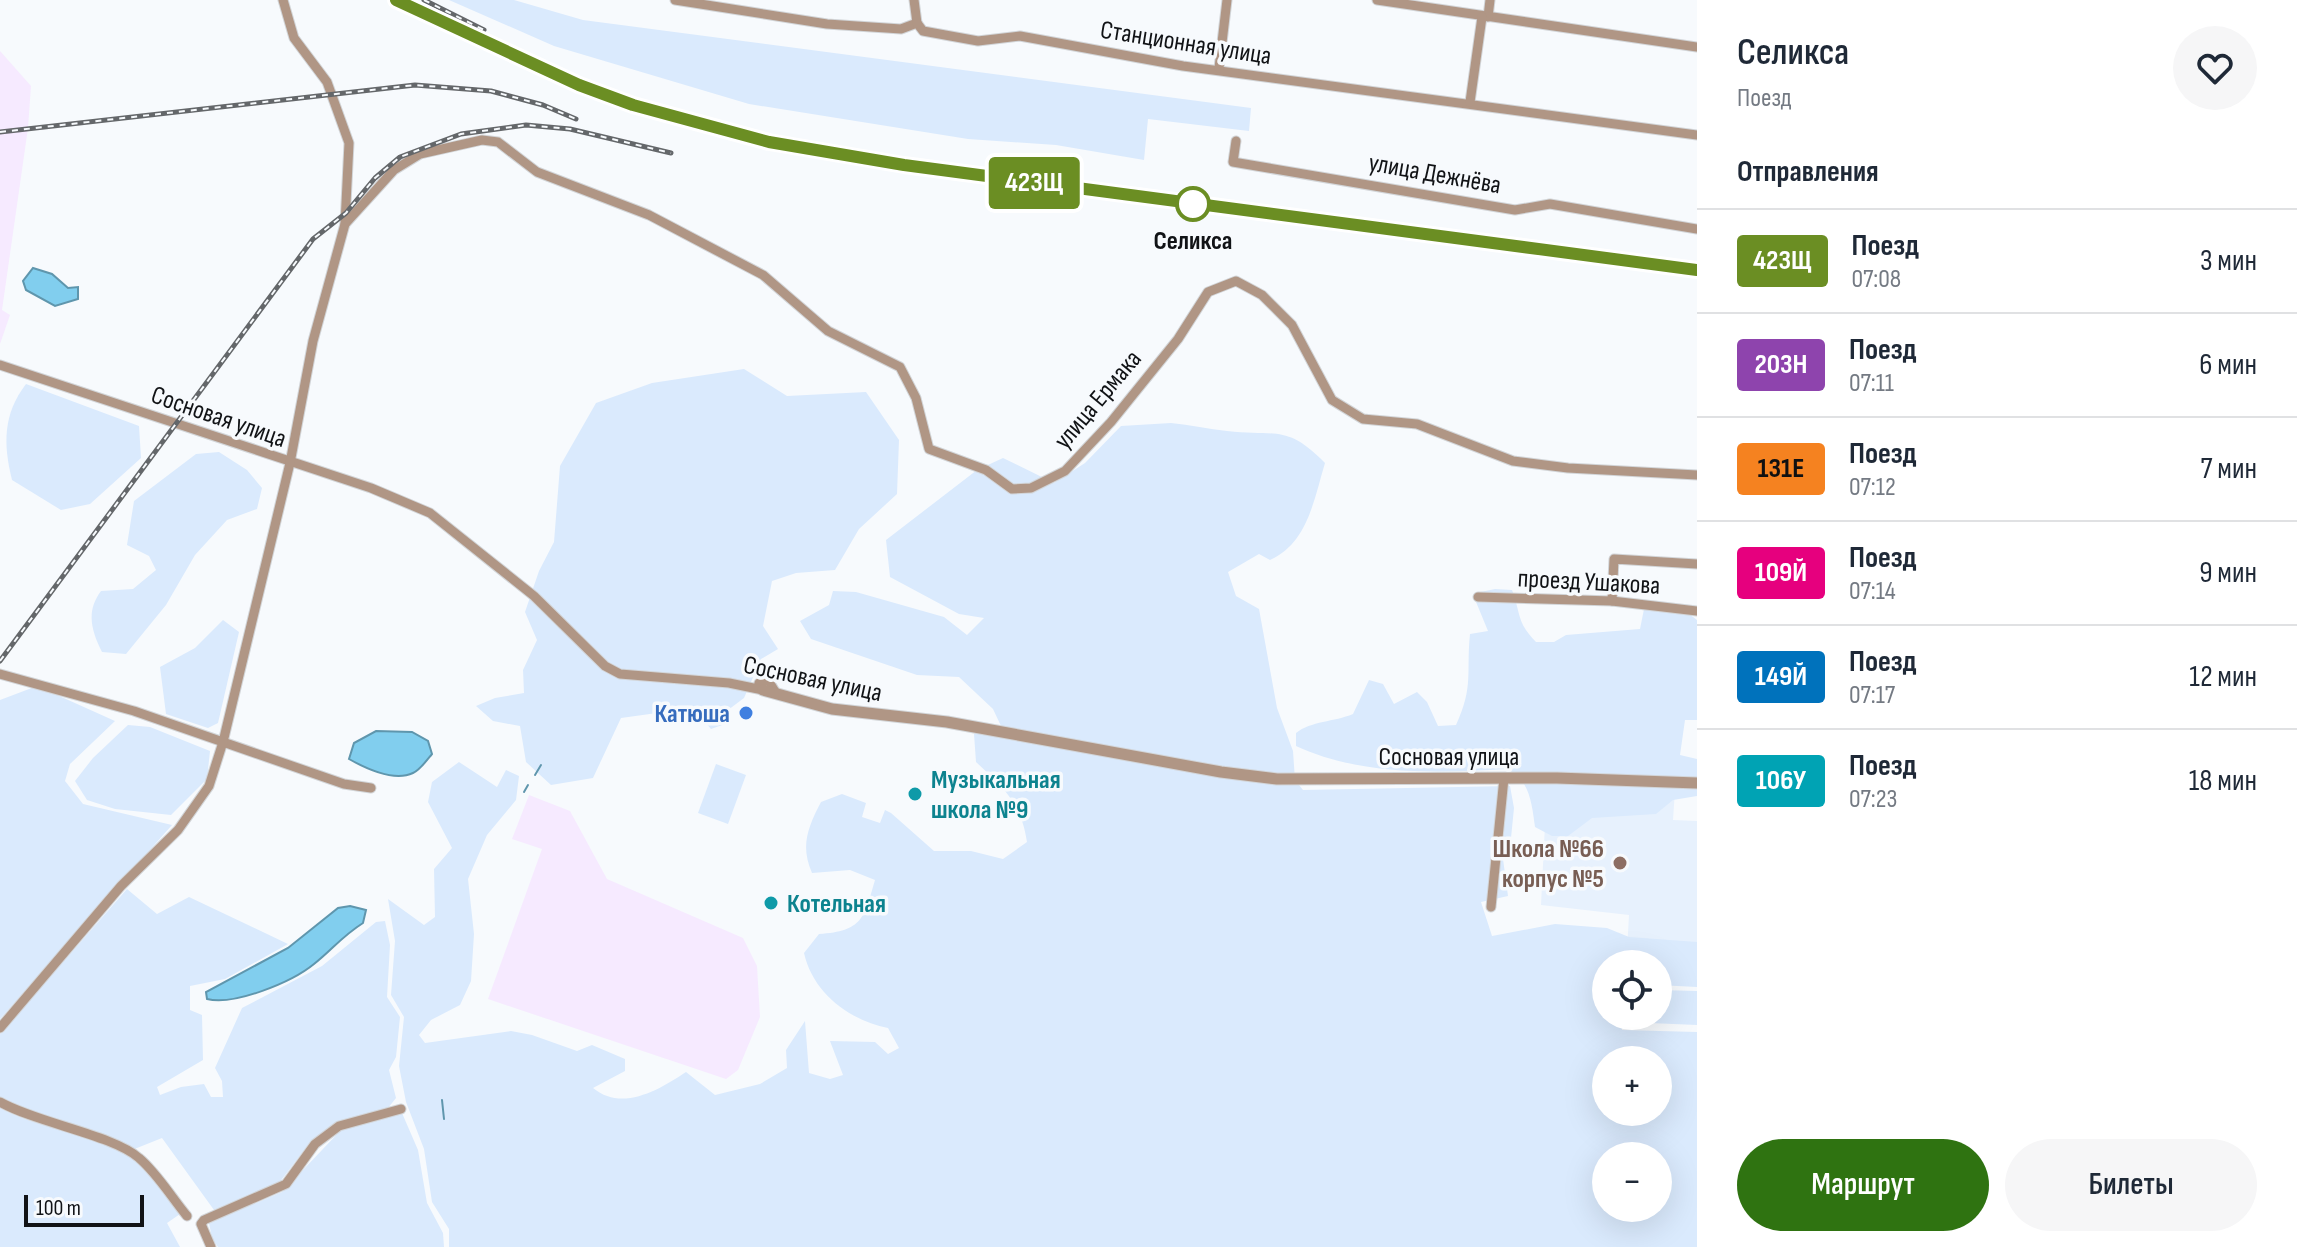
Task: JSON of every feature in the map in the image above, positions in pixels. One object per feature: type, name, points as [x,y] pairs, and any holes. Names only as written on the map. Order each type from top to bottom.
[{"type":"street","points":[[0,1028],[121,886],[178,830],[209,786],[223,742],[290,463],[313,341],[345,224],[349,143],[327,82],[294,38],[283,0]]},
{"type":"street","name":"Станционная улица","points":[[675,0],[818,23],[901,29],[917,23],[923,31],[938,35],[986,41],[1020,36],[1066,47],[1697,135]]},
{"type":"street","points":[[914,0],[917,23]]},
{"type":"street","points":[[1219,68],[1227,0]]},
{"type":"street","points":[[1377,0],[1697,47]]},
{"type":"street","points":[[1470,102],[1490,0]]},
{"type":"street","name":"улица Ермака","points":[[345,224],[394,170],[420,154],[482,140],[498,142],[537,172],[649,215],[763,275],[828,331],[900,367],[916,398],[929,449],[986,470],[1012,489],[1031,488],[1065,471],[1111,422],[1178,339],[1208,292],[1236,281],[1262,295],[1292,325],[1332,400],[1363,419],[1417,424],[1513,461],[1568,468],[1697,475]]},
{"type":"street","name":"улица Дежнёва","points":[[1236,141],[1233,162],[1515,210],[1550,204],[1697,229]]},
{"type":"street","name":"Сосновая улица","points":[[0,365],[371,488],[430,513],[534,596],[605,666],[620,674],[729,683],[832,709],[947,722],[1265,778],[1504,778],[1697,783]]},
{"type":"street","name":"проезд Ушакова","points":[[1612,601],[1614,559],[1697,564]]},
{"type":"street","name":"проезд Ушакова","points":[[1478,597],[1612,601],[1697,611]]},
{"type":"street","points":[[0,674],[55,687],[344,784],[371,788]]},
{"type":"street","points":[[1491,907],[1504,778]]},
{"type":"street","points":[[0,1102],[24,1116],[118,1146],[138,1157],[187,1216]]},
{"type":"street","points":[[211,1247],[201,1224],[204,1220],[286,1184],[315,1144],[339,1126],[401,1109]]},
{"type":"shaded area","points":[[449,0],[514,0],[583,20],[1251,108],[1249,131],[1148,119],[1144,160],[1056,145],[968,139],[749,104],[554,46]]},
{"type":"shaded area","points":[[0,51],[31,86],[28,128],[2,310],[10,315],[0,344]]},
{"type":"shaded area","points":[[744,369],[787,396],[866,392],[899,440],[897,494],[859,529],[835,570],[796,573],[772,581],[763,626],[778,649],[761,659],[744,698],[728,710],[728,723],[711,729],[693,708],[621,718],[593,778],[551,785],[526,762],[520,726],[493,721],[476,706],[495,698],[524,693],[523,670],[537,640],[525,612],[539,571],[554,542],[560,466],[596,403],[652,383]]},
{"type":"shaded area","points":[[26,384],[139,426],[141,458],[90,504],[61,510],[12,480],[7,430],[13,407]]},
{"type":"shaded area","points":[[1171,423],[1279,434],[1300,442],[1325,463],[1308,519],[1293,543],[1270,560],[1259,554],[1228,572],[1236,596],[1259,609],[1277,708],[1293,751],[1295,780],[1303,790],[1510,786],[1514,808],[1511,838],[1503,859],[1508,896],[1481,902],[1492,936],[1555,924],[1607,928],[1629,937],[1697,942],[1697,987],[1672,986],[1672,950],[1592,950],[1592,1030],[1697,1032],[1697,1247],[449,1247],[449,1229],[432,1202],[424,1149],[406,1102],[399,1066],[404,1017],[391,995],[395,941],[388,899],[424,925],[435,917],[434,869],[452,848],[428,802],[432,782],[459,762],[497,787],[506,770],[519,776],[516,800],[487,835],[468,879],[474,934],[471,981],[460,1005],[431,1020],[419,1035],[425,1043],[511,1031],[577,1051],[592,1045],[625,1059],[625,1071],[593,1088],[616,1098],[640,1096],[686,1072],[715,1095],[760,1084],[787,1068],[786,1050],[805,1021],[809,1073],[830,1079],[843,1075],[830,1041],[875,1042],[888,1054],[899,1048],[888,1028],[860,1019],[835,1002],[815,980],[804,953],[819,934],[845,930],[859,920],[868,904],[875,880],[850,870],[812,873],[808,863],[807,837],[821,802],[842,794],[866,803],[862,817],[880,823],[885,810],[934,851],[971,851],[1003,859],[1027,842],[1016,806],[976,762],[974,734],[1001,726],[993,709],[959,677],[917,675],[811,639],[800,621],[829,605],[833,591],[856,592],[944,617],[967,635],[984,618],[959,614],[890,577],[886,540],[977,470],[1003,458],[1054,483],[1085,463],[1121,426]]},
{"type":"shaded area","points":[[219,452],[247,470],[262,488],[257,509],[227,520],[195,555],[166,605],[126,654],[102,652],[92,621],[96,598],[101,591],[133,589],[156,570],[149,556],[127,545],[134,501],[196,454]]},
{"type":"shaded area","points":[[1495,589],[1512,590],[1522,623],[1536,642],[1554,642],[1566,635],[1640,629],[1644,609],[1688,613],[1697,620],[1697,720],[1685,720],[1680,755],[1697,759],[1697,796],[1673,800],[1656,814],[1592,818],[1568,836],[1552,836],[1535,827],[1525,786],[1515,773],[1507,769],[1427,771],[1373,768],[1321,756],[1296,746],[1296,733],[1302,729],[1353,714],[1369,680],[1383,684],[1394,704],[1417,692],[1427,702],[1438,726],[1456,725],[1467,689],[1470,634],[1488,631],[1474,597],[1476,593]]},
{"type":"shaded area","points":[[223,620],[239,632],[218,723],[208,728],[166,714],[160,667],[195,648]]},
{"type":"shaded area","points":[[37,686],[115,721],[70,764],[65,781],[83,804],[172,825],[0,1019],[0,700]]},
{"type":"shaded area","points":[[128,725],[150,727],[210,751],[207,779],[171,815],[115,809],[87,800],[75,781],[93,758]]},
{"type":"shaded area","points":[[716,764],[746,775],[728,824],[698,813]]},
{"type":"shaded area","name":"Школа №66 корпус №5","points":[[1547,784],[1675,790],[1673,820],[1697,821],[1697,958],[1672,956],[1672,950],[1627,950],[1629,915],[1541,905]]},
{"type":"shaded area","points":[[529,795],[570,811],[607,879],[743,938],[757,966],[760,1017],[738,1070],[726,1079],[488,999],[542,849],[512,839]]},
{"type":"shaded area","points":[[127,889],[157,914],[189,897],[288,944],[225,979],[190,986],[190,1010],[202,1015],[203,1060],[157,1087],[160,1095],[181,1087],[204,1084],[211,1097],[223,1097],[222,1081],[215,1068],[242,1008],[322,966],[376,922],[385,921],[390,945],[387,997],[400,1017],[396,1057],[389,1070],[396,1098],[388,1108],[338,1123],[308,1145],[279,1183],[214,1210],[162,1138],[132,1150],[23,1110],[0,1097],[0,1034]]},
{"type":"shaded area","points":[[1672,990],[1697,991],[1697,1025],[1672,1024]]},
{"type":"shaded area","points":[[0,1108],[33,1122],[108,1145],[136,1160],[180,1214],[167,1223],[180,1247],[0,1247]]},
{"type":"shaded area","points":[[402,1113],[418,1150],[427,1203],[443,1233],[444,1247],[218,1247],[212,1238],[209,1223],[282,1192],[342,1129]]},
{"type":"water","points":[[33,268],[52,274],[68,288],[78,287],[78,299],[55,306],[26,290],[23,281]]},
{"type":"water","points":[[376,731],[412,732],[428,741],[432,754],[416,772],[397,776],[371,770],[349,759],[354,743]]},
{"type":"water","points":[[350,906],[366,910],[363,923],[304,971],[247,996],[207,999],[206,992],[288,948],[338,908]]},
{"type":"waterway","points":[[535,775],[541,765]]},
{"type":"waterway","points":[[524,792],[528,785]]},
{"type":"waterway","points":[[442,1100],[444,1119]]},
{"type":"railway","points":[[396,0],[579,85],[633,105],[769,142],[904,165],[1697,271]]},
{"type":"railway","points":[[424,0],[484,30]]},
{"type":"railway","points":[[0,132],[415,85],[491,91],[543,105],[576,119]]},
{"type":"railway","points":[[0,661],[313,239],[346,213],[375,178],[400,157],[461,134],[526,125],[570,129],[671,153]]},
{"type":"train","name":"423Щ","points":[[396,0],[579,85],[633,105],[769,142],[904,165],[1697,270]]},
{"type":"place","name":"Селикса","points":[[1193,204]]},
{"type":"place","name":"Катюша","points":[[746,713]]},
{"type":"place","name":"Музыкальная школа №9","points":[[915,794]]},
{"type":"place","name":"Школа №66 корпус №5","points":[[1620,863]]},
{"type":"place","name":"Котельная","points":[[771,903]]}]
